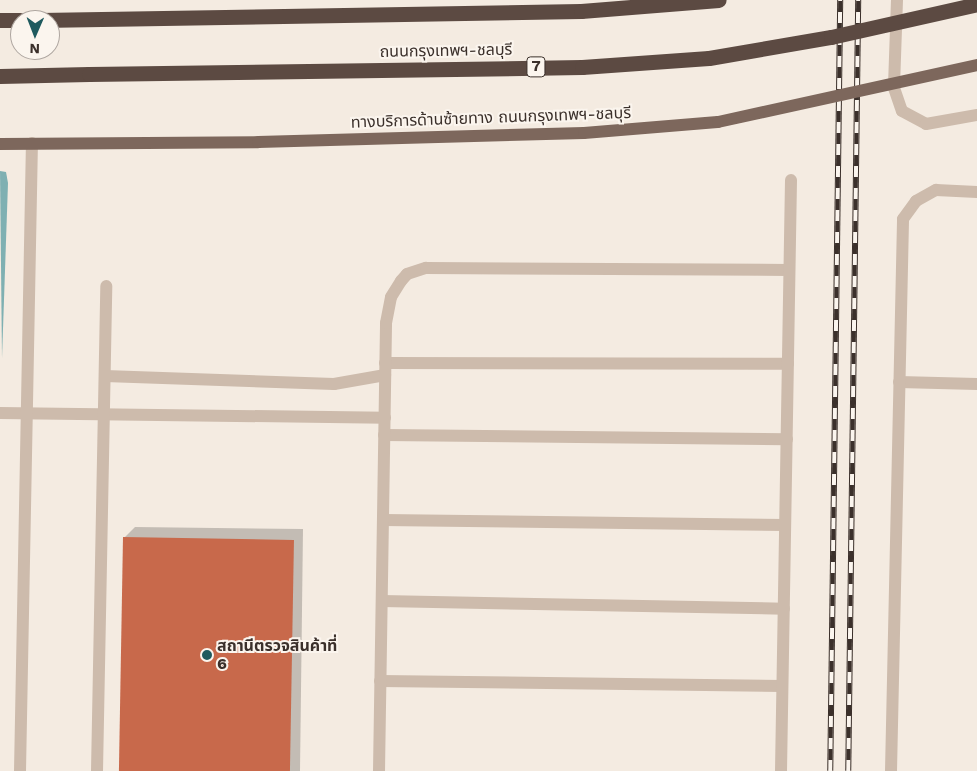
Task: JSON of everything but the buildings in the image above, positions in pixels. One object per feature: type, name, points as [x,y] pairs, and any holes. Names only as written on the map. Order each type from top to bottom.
[{"type":"highway","points":[[60,20],[581,11],[718,0]]},
{"type":"highway","name":"ถนนกรุงเทพฯ-ชลบุรี","points":[[0,76],[582,67],[709,58],[831,37],[977,4]]},
{"type":"main road","name":"ทางบริการด้านซ้ายทาง ถนนกรุงเทพฯ-ชลบุรี","points":[[0,144],[258,142],[584,133],[718,122],[977,65]]},
{"type":"street","points":[[897,0],[894,88],[902,111],[926,124],[977,115]]},
{"type":"street","points":[[20,771],[32,143]]},
{"type":"street","points":[[781,771],[791,180]]},
{"type":"street","points":[[891,771],[903,219],[916,201],[936,190],[977,192]]},
{"type":"street","points":[[379,771],[385,369],[388,306],[401,281],[416,270],[789,270]]},
{"type":"street","points":[[98,771],[106,286]]},
{"type":"street","points":[[105,376],[334,384],[385,369],[788,364]]},
{"type":"street","points":[[898,382],[977,384]]},
{"type":"street","points":[[0,413],[385,418]]},
{"type":"street","points":[[384,435],[787,440]]},
{"type":"street","points":[[383,520],[785,525]]},
{"type":"street","points":[[382,601],[784,608]]},
{"type":"street","points":[[380,681],[782,686]]},
{"type":"water","points":[[0,171],[6,172],[8,183],[2,358]]},
{"type":"railway","points":[[830,771],[840,0]]},
{"type":"railway","points":[[848,771],[858,0]]},
{"type":"place","name":"สถานีตรวจสินค้าที่ 6","points":[[207,655]]}]
